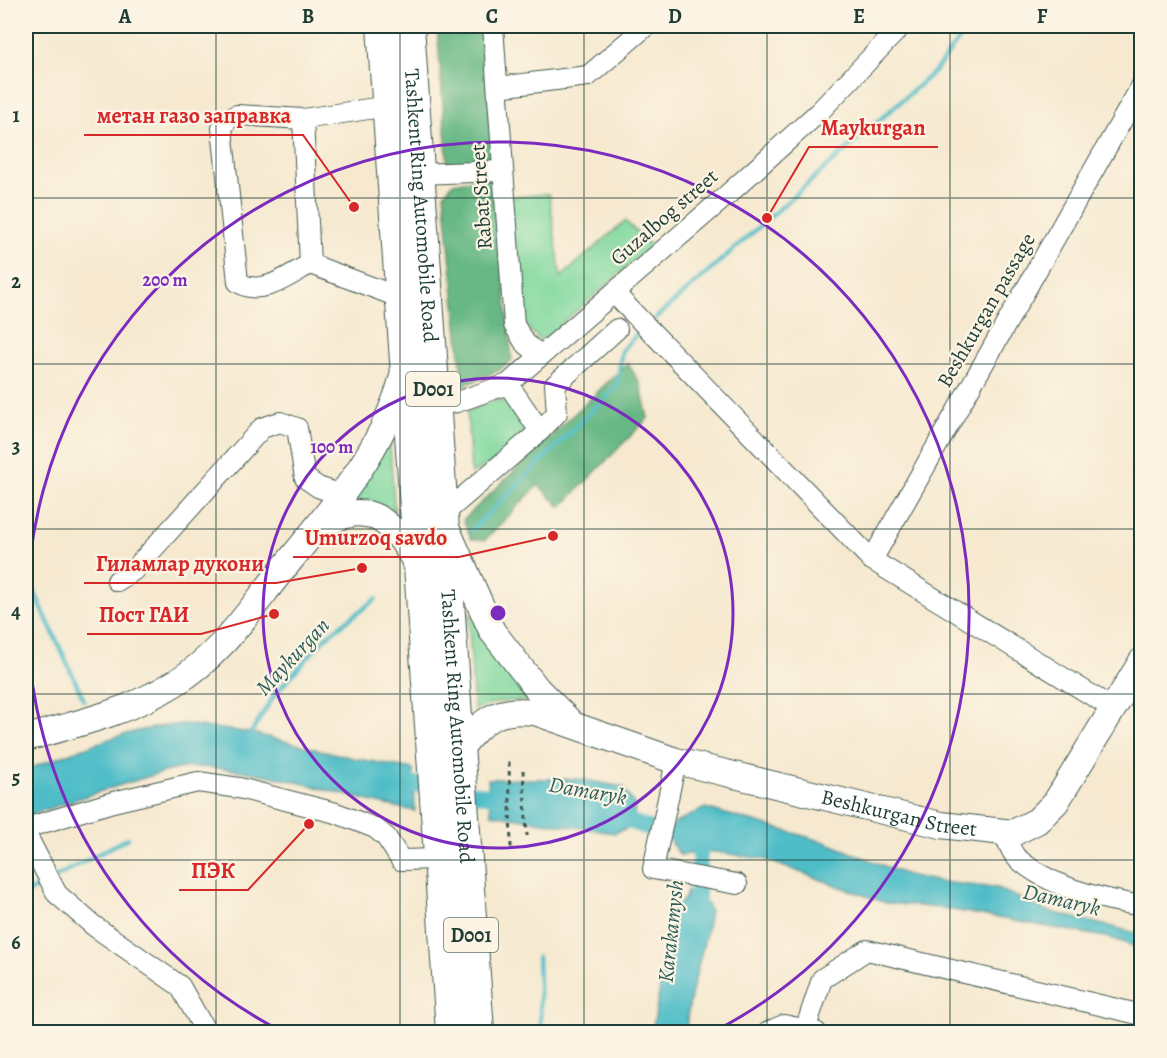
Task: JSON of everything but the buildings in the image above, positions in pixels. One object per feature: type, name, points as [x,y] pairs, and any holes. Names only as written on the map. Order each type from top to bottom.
[{"type":"highway","name":"Tashkent Ring Automobile Road","points":[[382,26],[388,106],[409,228],[434,405],[441,516],[451,1032]]},
{"type":"highway","name":"Tashkent Ring Automobile Road","points":[[409,26],[419,174],[409,228],[401,298],[419,568],[444,752]]},
{"type":"highway","name":"Tashkent Ring Automobile Road","points":[[447,845],[479,1032]]},
{"type":"main road","points":[[26,738],[113,714],[162,691],[189,674],[227,640],[356,475],[390,417],[406,367]]},
{"type":"main road","points":[[310,536],[353,513],[370,514],[398,533],[419,568]]},
{"type":"main road","points":[[441,516],[477,604],[492,631],[538,690],[576,727]]},
{"type":"main road","name":"Beshkurgan Street","points":[[444,752],[500,713],[516,710],[535,712],[676,761],[867,809],[941,825],[1004,834],[1029,826],[1050,809],[1142,661]]},
{"type":"street","name":"Rabat Street","points":[[493,26],[514,325],[525,343],[540,355]]},
{"type":"street","points":[[498,87],[588,76],[646,26]]},
{"type":"street","name":"Guzalbog street","points":[[434,405],[457,402],[508,384],[615,293],[819,112],[901,26]]},
{"type":"street","name":"Beshkurgan passage","points":[[872,560],[1142,85]]},
{"type":"street","points":[[388,106],[303,119],[237,115],[228,119],[222,128],[238,282],[245,287],[256,289],[271,285],[310,264],[401,298]]},
{"type":"street","points":[[303,119],[310,264]]},
{"type":"street","points":[[419,174],[502,171]]},
{"type":"street","points":[[615,293],[872,560],[1114,708]]},
{"type":"street","points":[[441,516],[540,431],[557,413],[555,385],[616,329]]},
{"type":"street","points":[[508,384],[540,431]]},
{"type":"street","points":[[117,581],[134,570],[262,428],[280,422],[297,428],[305,478],[318,487],[340,495]]},
{"type":"street","points":[[676,761],[653,869],[737,884]]},
{"type":"street","points":[[26,828],[113,802],[198,782],[239,788],[336,813],[375,828],[386,837],[401,860],[447,845]]},
{"type":"street","points":[[26,834],[57,894],[94,926],[180,987],[206,1032]]},
{"type":"street","points":[[1004,834],[1016,857],[1051,880],[1117,902],[1142,906]]},
{"type":"street","points":[[768,1032],[784,1025],[810,1031],[822,979],[867,950],[1142,1015]]},
{"type":"path","points":[[509,762],[511,848]]},
{"type":"path","points":[[523,770],[527,836]]},
{"type":"green space","points":[[437,26],[484,26],[494,164],[448,168]]},
{"type":"green space","points":[[487,177],[494,183],[512,360],[499,370],[463,386],[444,194],[453,183]]},
{"type":"green space","points":[[549,194],[561,277],[625,221],[652,246],[541,341],[525,325],[517,293],[508,197]]},
{"type":"green space","points":[[628,363],[640,384],[648,418],[561,507],[538,485],[485,540],[471,539],[463,520]]},
{"type":"green space","points":[[493,401],[511,402],[528,427],[502,454],[471,474],[467,411]]},
{"type":"green space","points":[[389,432],[395,516],[352,499]]},
{"type":"green space","points":[[468,610],[488,643],[536,702],[505,702],[474,710]]},
{"type":"water","points":[[183,724],[252,733],[353,758],[413,769],[415,811],[252,772],[196,767],[157,774],[26,817],[26,770],[123,735]]},
{"type":"water","points":[[488,779],[579,779],[623,787],[635,806],[633,826],[614,833],[491,814]]},
{"type":"water","points":[[705,808],[825,842],[907,875],[941,882],[997,888],[1047,911],[1141,934],[1141,949],[1111,938],[941,908],[886,903],[763,859],[715,852],[680,855],[671,843],[675,823]]},
{"type":"water","points":[[687,890],[705,896],[705,902],[710,910],[690,1001],[686,1032],[652,1032],[674,909],[685,898]]},
{"type":"waterway","name":"Maykurgan","points":[[656,318],[935,71],[969,26]]},
{"type":"waterway","name":"Maykurgan","points":[[472,530],[617,386],[622,350],[640,331]]},
{"type":"waterway","points":[[26,574],[84,700]]},
{"type":"waterway","name":"Maykurgan","points":[[249,736],[275,694],[327,636],[376,599]]},
{"type":"waterway","name":"Damaryk","points":[[393,781],[510,799]]},
{"type":"waterway","name":"Damaryk","points":[[612,815],[660,832],[695,834]]},
{"type":"waterway","name":"Karakamysh","points":[[697,914],[701,834]]},
{"type":"waterway","points":[[54,878],[128,838]]},
{"type":"waterway","points":[[26,894],[46,882]]},
{"type":"waterway","points":[[538,957],[541,1032]]},
{"type":"place","name":"метан газо заправка","points":[[354,207]]},
{"type":"place","name":"Maykurgan","points":[[767,218]]},
{"type":"place","name":"Umurzoq savdo","points":[[553,536]]},
{"type":"place","name":"Гиламлар дукони","points":[[362,568]]},
{"type":"place","name":"Пост ГАИ","points":[[274,614]]},
{"type":"place","name":"ПЭК","points":[[309,824]]}]
